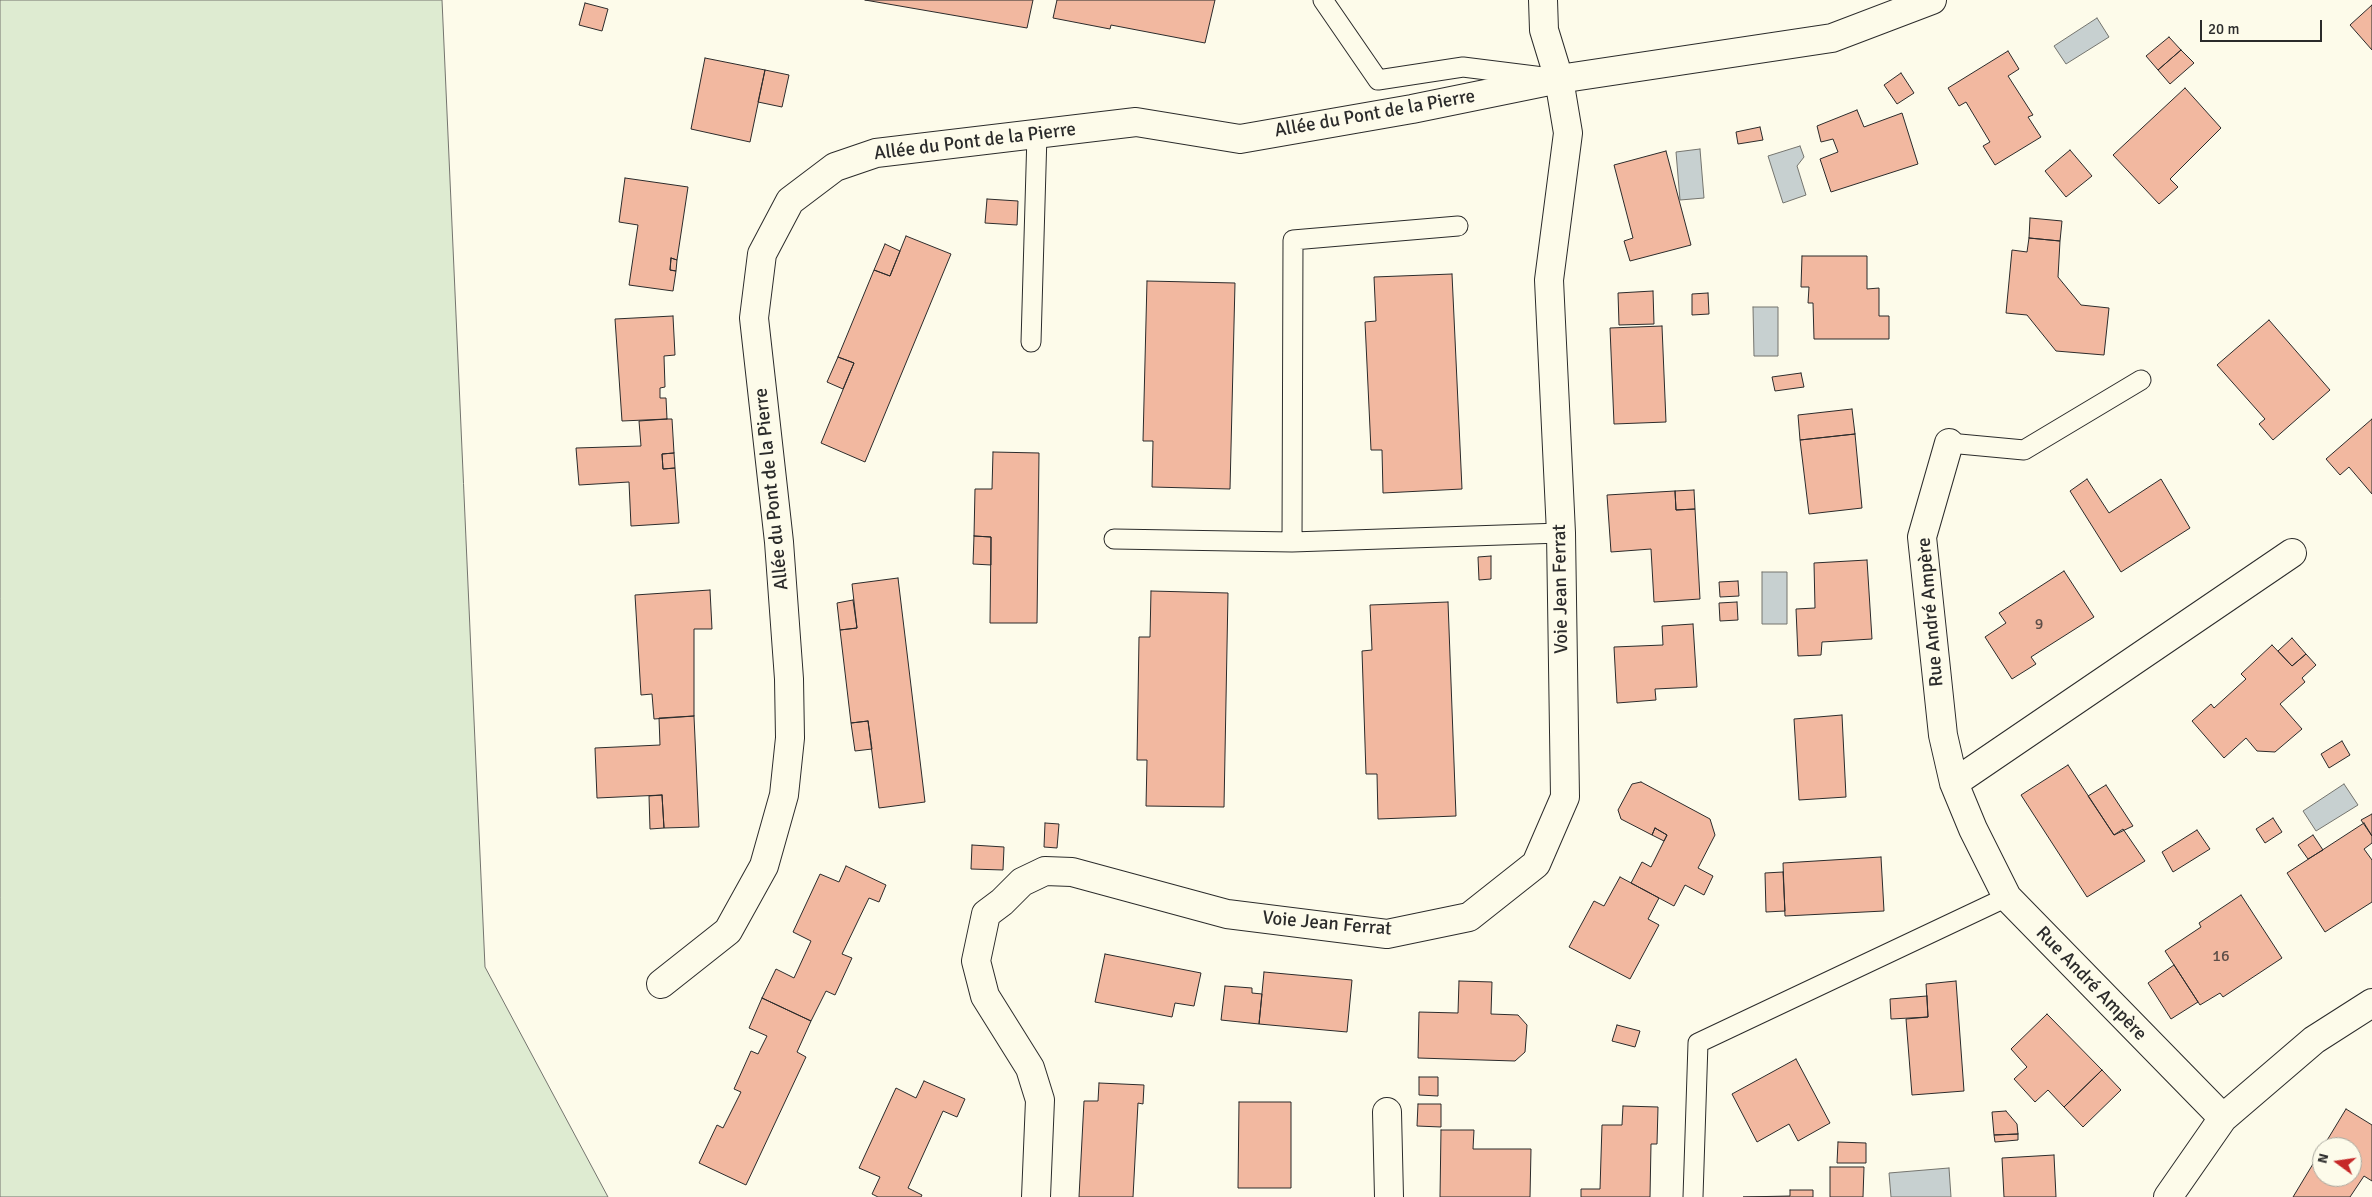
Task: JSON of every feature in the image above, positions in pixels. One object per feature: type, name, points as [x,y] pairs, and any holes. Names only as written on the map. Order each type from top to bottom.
[{"type":"street","name":"Voie Jean Ferrat","points":[[1036,1197],[1040,1100],[1030,1068],[984,996],[976,961],[986,914],[1002,902],[1022,882],[1045,871],[1072,872],[1227,914],[1387,934],[1469,917],[1536,864],[1565,797],[1561,533],[1549,280],[1568,133],[1559,79],[1544,30],[1543,0]]},
{"type":"street","name":"Allée du Pont de la Pierre","points":[[661,984],[728,931],[764,866],[784,795],[790,738],[790,679],[778,542],[754,318],[762,254],[790,201],[835,167],[876,153],[1136,122],[1240,139],[1412,109],[1559,79],[1832,38],[1932,0]]},
{"type":"street","name":"Rue André Ampère","points":[[1949,443],[1922,537],[1943,735],[1954,783],[1972,829],[2007,897],[2223,1118]]},
{"type":"street","points":[[1954,783],[2292,553]]},
{"type":"street","points":[[2168,1197],[2223,1118],[2314,1040],[2372,1003]]},
{"type":"street","points":[[1387,1112],[1389,1197]]},
{"type":"lane","points":[[1323,0],[1378,80],[1463,67],[1559,79]]},
{"type":"lane","points":[[1031,342],[1037,134]]},
{"type":"lane","points":[[1292,542],[1293,240],[1458,226]]},
{"type":"lane","name":"Rue André Ampère","points":[[1949,443],[2024,450],[2141,380]]},
{"type":"lane","points":[[1114,539],[1292,542],[1561,533]]},
{"type":"lane","points":[[1693,1197],[1698,1043],[2007,897]]},
{"type":"green space","points":[[0,0],[442,0],[485,967],[608,1197],[0,1197]]},
{"type":"shaded area","points":[[2097,18],[2109,37],[2066,64],[2054,46]]},
{"type":"shaded area","points":[[1800,146],[1804,157],[1797,166],[1806,195],[1783,203],[1768,156]]},
{"type":"shaded area","points":[[1700,149],[1704,198],[1680,200],[1676,152]]},
{"type":"shaded area","points":[[1753,307],[1778,307],[1778,356],[1754,356]]},
{"type":"shaded area","points":[[1762,572],[1787,572],[1787,624],[1762,624]]},
{"type":"shaded area","points":[[2344,784],[2358,805],[2316,831],[2303,811]]},
{"type":"shaded area","points":[[1949,1168],[1951,1197],[1891,1197],[1889,1173]]},
{"type":"building","points":[[865,0],[1033,0],[1027,28]]},
{"type":"building","points":[[1057,0],[1215,0],[1205,43],[1111,25],[1110,29],[1053,18]]},
{"type":"building","points":[[585,3],[608,9],[602,31],[579,25]]},
{"type":"building","points":[[2372,5],[2372,50],[2350,25]]},
{"type":"building","points":[[2169,37],[2181,50],[2158,70],[2146,56]]},
{"type":"building","points":[[2181,50],[2194,63],[2170,84],[2158,70]]},
{"type":"building","points":[[2008,51],[2019,69],[2008,76],[2033,115],[2028,117],[2041,137],[1995,165],[1983,146],[1990,142],[1966,102],[1959,106],[1948,88]]},
{"type":"building","points":[[705,58],[765,70],[750,142],[691,129]]},
{"type":"building","points":[[765,70],[789,75],[782,107],[758,102]]},
{"type":"building","points":[[1901,73],[1914,93],[1897,104],[1884,85]]},
{"type":"building","points":[[2185,88],[2221,128],[2170,179],[2178,187],[2159,204],[2113,155]]},
{"type":"building","points":[[1857,110],[1864,127],[1902,113],[1918,164],[1831,192],[1820,159],[1838,152],[1833,139],[1821,142],[1817,126]]},
{"type":"building","points":[[1760,127],[1763,140],[1738,144],[1736,132]]},
{"type":"building","points":[[2070,150],[2092,176],[2066,197],[2045,171]]},
{"type":"building","points":[[1666,151],[1691,245],[1630,261],[1624,241],[1633,238],[1614,165]]},
{"type":"building","points":[[625,178],[688,187],[677,260],[671,258],[670,270],[676,271],[673,291],[629,285],[638,225],[619,222]]},
{"type":"building","points":[[987,199],[1018,201],[1017,225],[985,223]]},
{"type":"building","points":[[2030,218],[2062,221],[2060,241],[2029,238]]},
{"type":"building","points":[[906,236],[951,254],[865,462],[821,443],[854,363],[838,357],[874,270],[890,276]]},
{"type":"building","points":[[2029,238],[2060,241],[2058,277],[2081,305],[2109,308],[2104,355],[2056,351],[2027,315],[2006,313],[2012,250],[2027,252]]},
{"type":"building","points":[[885,244],[900,251],[890,276],[874,270]]},
{"type":"building","points":[[1802,256],[1867,256],[1867,289],[1879,288],[1879,316],[1889,316],[1889,339],[1814,339],[1813,303],[1808,303],[1809,287],[1801,287]]},
{"type":"building","points":[[671,258],[677,260],[676,271],[670,270]]},
{"type":"building","points":[[1452,274],[1462,489],[1383,493],[1382,450],[1371,450],[1365,322],[1376,321],[1374,277]]},
{"type":"building","points":[[1147,281],[1235,283],[1230,489],[1152,487],[1153,441],[1143,441]]},
{"type":"building","points":[[1653,291],[1654,324],[1619,325],[1618,293]]},
{"type":"building","points":[[1708,293],[1709,314],[1692,315],[1692,294]]},
{"type":"building","points":[[673,316],[675,355],[664,356],[665,387],[660,388],[660,398],[666,398],[667,419],[622,421],[615,319]]},
{"type":"building","points":[[2269,320],[2330,390],[2273,440],[2259,424],[2265,419],[2217,365]]},
{"type":"building","points":[[1662,326],[1666,422],[1614,424],[1610,328]]},
{"type":"building","points":[[838,357],[854,363],[843,389],[827,382]]},
{"type":"building","points":[[1801,373],[1804,387],[1775,391],[1772,377]]},
{"type":"building","points":[[1852,409],[1855,434],[1800,440],[1798,415]]},
{"type":"building","points":[[672,419],[674,453],[662,454],[663,469],[675,468],[679,523],[631,526],[629,482],[579,485],[576,448],[641,446],[639,421]]},
{"type":"building","points":[[2372,419],[2372,494],[2349,467],[2340,475],[2326,459]]},
{"type":"building","points":[[1855,434],[1862,508],[1809,514],[1800,440]]},
{"type":"building","points":[[993,452],[1039,453],[1037,623],[990,623],[991,537],[974,536],[975,489],[992,489]]},
{"type":"building","points":[[674,453],[675,468],[663,469],[662,454]]},
{"type":"building","points":[[2087,479],[2109,513],[2161,479],[2190,528],[2121,572],[2070,491]]},
{"type":"building","points":[[1694,490],[1695,509],[1676,510],[1675,491]]},
{"type":"building","points":[[1675,491],[1676,510],[1695,509],[1700,599],[1654,602],[1651,549],[1611,552],[1607,495]]},
{"type":"building","points":[[974,536],[991,537],[991,565],[973,564]]},
{"type":"building","points":[[1491,556],[1491,579],[1479,580],[1478,557]]},
{"type":"building","points":[[1867,560],[1872,639],[1822,642],[1821,655],[1798,656],[1796,609],[1815,608],[1814,563]]},
{"type":"building","points":[[2064,571],[2094,617],[2031,657],[2036,664],[2012,679],[1985,637],[2006,623],[1999,613]]},
{"type":"building","points":[[898,578],[925,802],[879,808],[868,721],[851,723],[840,630],[857,628],[852,584]]},
{"type":"building","points":[[1738,581],[1739,596],[1720,597],[1719,582]]},
{"type":"building","points":[[710,590],[712,629],[694,629],[694,716],[654,719],[652,694],[641,695],[635,595]]},
{"type":"building","points":[[1151,591],[1228,593],[1224,807],[1146,806],[1147,760],[1137,760],[1139,637],[1150,637]]},
{"type":"building","points":[[853,600],[857,628],[840,630],[837,603]]},
{"type":"building","points":[[1448,602],[1456,816],[1378,819],[1377,774],[1366,774],[1362,651],[1372,650],[1370,605]]},
{"type":"building","points":[[1737,602],[1738,620],[1720,621],[1719,603]]},
{"type":"building","points":[[1693,624],[1697,687],[1655,689],[1656,700],[1617,703],[1614,647],[1663,645],[1662,626]]},
{"type":"building","points":[[2292,638],[2306,654],[2292,666],[2278,651]]},
{"type":"building","points":[[2272,645],[2292,666],[2306,654],[2316,665],[2302,678],[2305,682],[2280,704],[2302,729],[2275,752],[2257,751],[2246,738],[2224,758],[2192,721],[2211,704],[2214,708],[2246,679],[2241,674]]},
{"type":"building","points":[[1842,715],[1846,797],[1799,800],[1794,719]]},
{"type":"building","points":[[694,716],[699,827],[664,828],[662,795],[597,798],[595,748],[660,745],[659,718]]},
{"type":"building","points":[[868,721],[872,749],[855,751],[851,723]]},
{"type":"building","points":[[2342,741],[2350,755],[2329,768],[2321,754]]},
{"type":"building","points":[[2068,765],[2114,835],[2123,829],[2145,861],[2087,897],[2021,795]]},
{"type":"building","points":[[1641,782],[1710,819],[1715,835],[1698,868],[1713,876],[1704,895],[1685,885],[1674,906],[1631,883],[1642,862],[1651,867],[1667,835],[1655,828],[1652,835],[1621,819],[1618,810],[1632,784]]},
{"type":"building","points":[[2106,785],[2133,826],[2114,835],[2088,796]]},
{"type":"building","points":[[662,795],[664,828],[650,829],[649,796]]},
{"type":"building","points":[[2372,814],[2372,836],[2361,820]]},
{"type":"building","points":[[2273,818],[2282,832],[2265,843],[2256,829]]},
{"type":"building","points":[[1045,823],[1059,824],[1057,848],[1044,847]]},
{"type":"building","points":[[2364,823],[2372,836],[2372,843],[2364,849],[2372,860],[2372,902],[2325,932],[2287,873]]},
{"type":"building","points":[[1655,828],[1667,835],[1664,841],[1652,835]]},
{"type":"building","points":[[2197,830],[2210,849],[2173,872],[2162,852]]},
{"type":"building","points":[[2313,835],[2323,850],[2308,859],[2298,845]]},
{"type":"building","points":[[972,845],[1004,847],[1003,870],[971,869]]},
{"type":"building","points":[[1881,857],[1884,911],[1785,916],[1783,863]]},
{"type":"building","points":[[846,866],[886,885],[879,902],[869,898],[842,954],[852,958],[835,995],[826,991],[811,1021],[762,998],[776,969],[794,978],[811,941],[793,932],[820,874],[839,882]]},
{"type":"building","points":[[1783,872],[1785,911],[1766,912],[1765,873]]},
{"type":"building","points":[[1620,877],[1659,898],[1648,919],[1659,925],[1630,979],[1569,947],[1594,901],[1604,906]]},
{"type":"building","points":[[2241,895],[2282,958],[2223,997],[2220,993],[2200,1005],[2165,951],[2201,927],[2199,923]]},
{"type":"building","points":[[1105,954],[1201,973],[1194,1006],[1175,1003],[1172,1017],[1095,1002]]},
{"type":"building","points":[[2174,965],[2198,1002],[2171,1019],[2148,983]]},
{"type":"building","points":[[1264,972],[1352,980],[1347,1032],[1259,1024]]},
{"type":"building","points":[[1459,981],[1492,982],[1491,1014],[1518,1015],[1527,1025],[1525,1052],[1515,1061],[1418,1058],[1419,1012],[1458,1013]]},
{"type":"building","points":[[1956,981],[1964,1091],[1912,1095],[1906,1019],[1928,1017],[1926,984]]},
{"type":"building","points":[[1225,986],[1252,988],[1252,993],[1262,994],[1259,1024],[1221,1020]]},
{"type":"building","points":[[1927,996],[1928,1017],[1891,1019],[1890,999]]},
{"type":"building","points":[[762,998],[811,1021],[797,1052],[806,1057],[746,1185],[699,1163],[717,1125],[723,1128],[741,1092],[734,1089],[751,1051],[758,1054],[767,1036],[749,1028]]},
{"type":"building","points":[[2047,1014],[2102,1070],[2064,1107],[2048,1090],[2035,1102],[2014,1079],[2027,1067],[2011,1049]]},
{"type":"building","points":[[1617,1025],[1640,1031],[1635,1047],[1612,1041]]},
{"type":"building","points":[[1796,1059],[1830,1123],[1798,1141],[1789,1124],[1757,1142],[1732,1094]]},
{"type":"building","points":[[2102,1070],[2121,1090],[2083,1127],[2064,1107]]},
{"type":"building","points":[[1419,1077],[1438,1077],[1438,1096],[1419,1095]]},
{"type":"building","points":[[924,1081],[965,1099],[957,1117],[943,1111],[908,1188],[922,1195],[921,1197],[878,1197],[872,1194],[880,1177],[859,1168],[896,1088],[916,1098]]},
{"type":"building","points":[[1099,1083],[1144,1085],[1143,1104],[1138,1103],[1133,1197],[1079,1197],[1084,1101],[1098,1101]]},
{"type":"building","points":[[1239,1102],[1291,1102],[1291,1188],[1238,1188]]},
{"type":"building","points":[[1418,1104],[1441,1104],[1441,1127],[1417,1126]]},
{"type":"building","points":[[1623,1106],[1658,1107],[1657,1144],[1651,1144],[1650,1197],[1581,1197],[1581,1189],[1600,1189],[1602,1125],[1622,1125]]},
{"type":"building","points":[[2346,1109],[2372,1125],[2372,1181],[2364,1176],[2362,1179],[2362,1137],[2329,1137]]},
{"type":"building","points":[[2006,1111],[2017,1124],[2018,1134],[1994,1135],[1992,1112]]},
{"type":"building","points":[[1441,1130],[1474,1130],[1473,1149],[1531,1149],[1530,1197],[1440,1197]]},
{"type":"building","points":[[2018,1134],[2018,1140],[1995,1142],[1994,1135]]},
{"type":"building","points":[[1838,1142],[1866,1143],[1866,1163],[1837,1163]]},
{"type":"building","points":[[2054,1155],[2056,1197],[2004,1197],[2002,1158]]},
{"type":"building","points":[[2312,1166],[2312,1187],[2357,1187],[2350,1197],[2293,1197]]},
{"type":"building","points":[[1830,1167],[1864,1167],[1863,1197],[1830,1197]]},
{"type":"building","points":[[1790,1190],[1813,1190],[1813,1197],[1743,1197],[1790,1196]]}]
